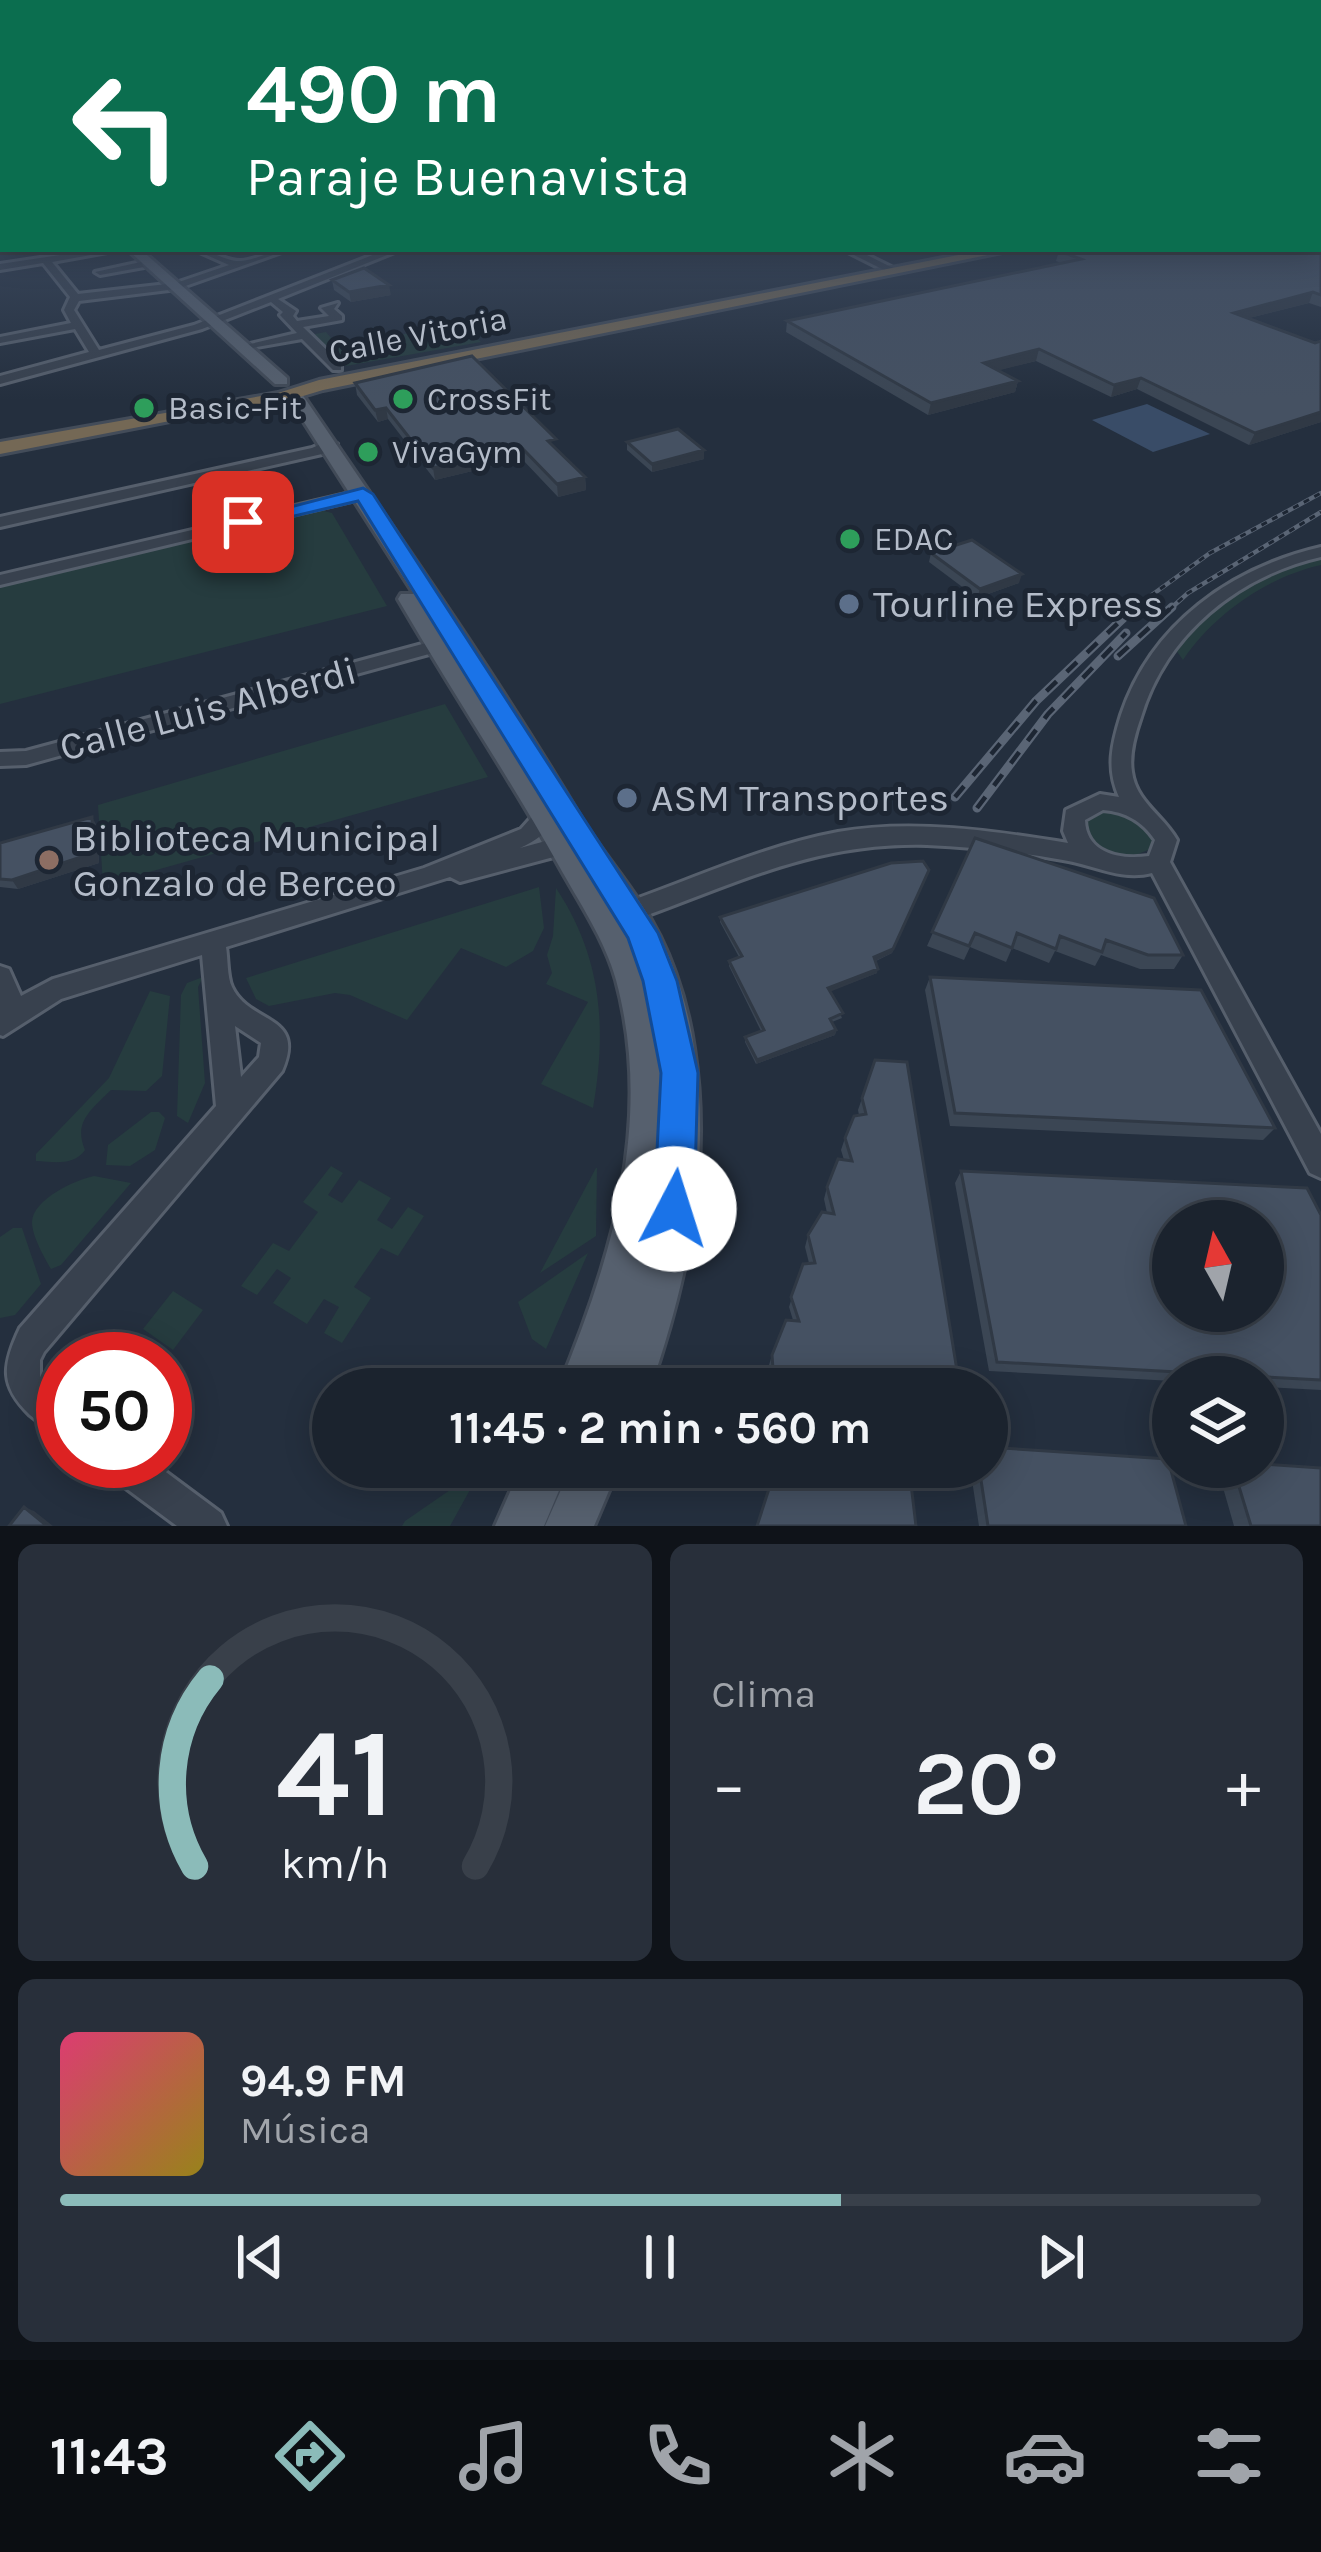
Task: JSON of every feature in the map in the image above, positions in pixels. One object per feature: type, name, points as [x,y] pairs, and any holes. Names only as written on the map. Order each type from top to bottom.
[{"type":"highway","name":"Calle Vitoria","points":[[0,446],[943,257]]},
{"type":"highway","name":"Calle Vitoria","points":[[276,390],[969,257]]},
{"type":"highway","points":[[888,268],[910,269]]},
{"type":"main road","points":[[134,257],[172,287]]},
{"type":"main road","points":[[136,257],[211,322],[323,448],[449,652]]},
{"type":"main road","points":[[415,591],[422,621],[485,702],[638,926],[676,1042],[681,1127],[678,1180],[662,1275],[633,1368]]},
{"type":"main road","points":[[485,702],[564,845],[638,926],[645,1049],[642,1194],[609,1322],[590,1368]]},
{"type":"main road","points":[[519,1526],[536,1488]]},
{"type":"main road","points":[[569,1526],[586,1488]]},
{"type":"street","points":[[0,267],[36,257]]},
{"type":"street","points":[[46,257],[75,298]]},
{"type":"street","points":[[84,257],[121,292]]},
{"type":"street","points":[[210,257],[240,265]]},
{"type":"street","points":[[75,298],[172,287],[262,257]]},
{"type":"street","points":[[6,374],[211,322],[375,257]]},
{"type":"street","points":[[865,257],[888,268]]},
{"type":"street","points":[[100,272],[142,265]]},
{"type":"street","name":"Calle Vitoria","points":[[832,284],[888,268]]},
{"type":"street","points":[[250,347],[338,318],[326,308],[335,306],[308,284]]},
{"type":"street","points":[[75,298],[69,310],[96,354]]},
{"type":"street","points":[[276,302],[288,308],[292,314],[285,315],[337,367]]},
{"type":"street","points":[[0,340],[78,325]]},
{"type":"street","points":[[0,522],[323,448]]},
{"type":"street","points":[[0,580],[355,496]]},
{"type":"street","points":[[1100,802],[1121,774],[1136,700],[1183,629],[1247,578],[1292,558],[1321,552]]},
{"type":"street","name":"Calle Luis Alberdi","points":[[397,657],[418,637],[422,621]]},
{"type":"street","name":"Calle Luis Alberdi","points":[[6,763],[397,657],[428,659],[449,652]]},
{"type":"street","points":[[1121,774],[1138,810]]},
{"type":"street","points":[[1037,849],[1072,830],[1080,809],[1100,802],[1138,810],[1156,824],[1166,841],[1158,862],[1177,903],[1321,1163]]},
{"type":"street","points":[[2,1026],[53,990],[430,875],[530,835],[546,816]]},
{"type":"street","points":[[1072,830],[1095,857]]},
{"type":"street","points":[[430,875],[460,873],[564,845],[576,853],[610,906],[638,926],[820,845],[910,836],[1095,857],[1128,868],[1177,903]]},
{"type":"street","points":[[1128,868],[1158,862]]},
{"type":"street","points":[[213,941],[230,1106]]},
{"type":"street","points":[[2,1026],[9,999],[3,981],[53,990]]},
{"type":"street","points":[[43,1332],[272,1062],[275,1038],[237,1013],[221,994]]},
{"type":"street","points":[[223,1050],[229,1059],[253,1069],[272,1062]]},
{"type":"street","points":[[36,1340],[26,1352],[23,1386],[36,1396]]},
{"type":"street","points":[[157,1488],[208,1526]]},
{"type":"green space","points":[[419,331],[430,343],[469,331],[481,342],[346,366],[310,335],[326,332],[339,347]]},
{"type":"green space","points":[[320,510],[332,513],[387,606],[0,704],[0,587]]},
{"type":"green space","points":[[1321,556],[1321,565],[1281,578],[1243,600],[1210,627],[1183,660],[1176,650],[1240,590],[1278,570]]},
{"type":"green space","points":[[445,704],[488,777],[103,885],[98,805]]},
{"type":"green space","points":[[1103,809],[1126,812],[1152,832],[1153,848],[1128,858],[1095,845],[1084,822]]},
{"type":"green space","points":[[539,887],[544,928],[533,951],[506,967],[461,948],[407,1020],[335,993],[269,1006],[256,999],[246,978]]},
{"type":"green space","points":[[556,888],[583,940],[597,994],[600,1050],[593,1108],[541,1084],[588,1002],[546,984],[552,973],[547,955]]},
{"type":"green space","points":[[203,977],[198,987],[205,1083],[188,1123],[177,1116],[181,995],[187,983]]},
{"type":"green space","points":[[150,991],[170,996],[162,1076],[146,1091],[111,1090],[83,1124],[85,1150],[75,1159],[36,1161],[36,1154],[109,1078]]},
{"type":"green space","points":[[151,1112],[165,1118],[155,1150],[130,1166],[106,1165],[108,1145]]},
{"type":"green space","points":[[331,1166],[343,1173],[328,1195],[342,1203],[359,1180],[391,1198],[377,1220],[392,1229],[408,1207],[424,1216],[398,1256],[381,1248],[354,1287],[371,1298],[342,1343],[324,1333],[339,1307],[324,1299],[307,1324],[273,1303],[291,1278],[277,1269],[257,1295],[241,1286],[273,1243],[289,1251],[318,1212],[303,1202]]},
{"type":"green space","points":[[596,1168],[596,1236],[540,1273]]},
{"type":"green space","points":[[94,1176],[131,1183],[61,1265],[51,1269],[34,1234],[34,1214],[56,1192]]},
{"type":"green space","points":[[22,1228],[41,1284],[15,1315],[0,1318],[0,1237]]},
{"type":"green space","points":[[588,1253],[546,1349],[532,1339],[518,1302]]},
{"type":"green space","points":[[173,1291],[203,1310],[186,1332],[143,1329]]},
{"type":"green space","points":[[453,1488],[471,1488],[450,1526],[402,1526]]},
{"type":"water","points":[[1147,404],[1210,434],[1153,452],[1092,420]]},
{"type":"building","points":[[1076,257],[1321,257],[1321,295],[1313,292],[1234,313],[1315,343],[1321,341],[1321,412],[1255,433],[1141,378],[1114,385],[1039,349],[984,363],[1018,381],[931,403],[787,321],[1081,259]]},
{"type":"building","points":[[364,268],[389,285],[349,292],[332,280]]},
{"type":"building","points":[[472,356],[556,439],[548,441],[585,477],[557,484],[521,447],[433,468],[386,408],[375,410],[355,383]]},
{"type":"building","points":[[678,429],[704,450],[652,464],[627,442]]},
{"type":"building","points":[[972,540],[1022,574],[980,589],[931,553]]},
{"type":"building","name":"Biblioteca Municipal Gonzalo de Berceo","points":[[92,817],[93,853],[12,880],[0,879],[0,843]]},
{"type":"building","points":[[975,838],[1154,898],[1183,955],[1148,955],[1106,940],[1102,952],[1060,936],[1056,949],[1017,933],[1012,948],[975,933],[969,946],[932,932]]},
{"type":"building","points":[[923,861],[929,870],[893,949],[874,957],[878,969],[828,988],[843,1013],[830,1019],[836,1030],[757,1060],[745,1037],[764,1030],[729,961],[742,956],[720,917],[891,863]]},
{"type":"building","points":[[930,977],[1201,990],[1275,1128],[955,1113]]},
{"type":"building","points":[[875,1060],[907,1062],[957,1368],[773,1368],[772,1355],[786,1320],[799,1321],[791,1297],[803,1264],[815,1263],[808,1235],[822,1212],[834,1214],[827,1187],[838,1159],[852,1161],[845,1138],[854,1116],[866,1114],[862,1098]]},
{"type":"building","points":[[961,1171],[1307,1188],[1321,1215],[1321,1380],[1284,1378],[1284,1356],[1152,1356],[1152,1371],[997,1362]]},
{"type":"building","points":[[1008,1448],[1152,1458],[1152,1488],[1176,1488],[1186,1526],[988,1526],[982,1488],[1008,1488]]},
{"type":"building","points":[[1284,1465],[1321,1468],[1321,1526],[1251,1526],[1239,1488],[1284,1488]]},
{"type":"building","points":[[769,1488],[911,1488],[916,1526],[757,1526]]},
{"type":"building","points":[[24,1507],[47,1526],[9,1526]]},
{"type":"railway","points":[[1135,607],[1210,553],[1321,493]]},
{"type":"railway","points":[[1169,610],[1188,593],[1321,512]]},
{"type":"railway","points":[[955,797],[1036,701],[1135,607]]},
{"type":"railway","points":[[1131,610],[1135,607]]},
{"type":"railway","points":[[1118,656],[1172,607]]},
{"type":"railway","points":[[977,808],[1048,714],[1126,633]]},
{"type":"place","name":"CrossFit","points":[[403,399]]},
{"type":"place","name":"Basic-Fit","points":[[144,408]]},
{"type":"place","name":"VivaGym","points":[[368,452]]},
{"type":"place","name":"EDAC","points":[[850,539]]},
{"type":"place","name":"Tourline Express","points":[[849,604]]},
{"type":"place","name":"ASM Transportes","points":[[627,798]]},
{"type":"place","name":"Biblioteca Municipal Gonzalo de Berceo","points":[[49,860]]},
{"type":"route","points":[[243,522],[363,494],[538,764],[562,813],[642,933],[660,981],[680,1073],[674,1209]]}]
